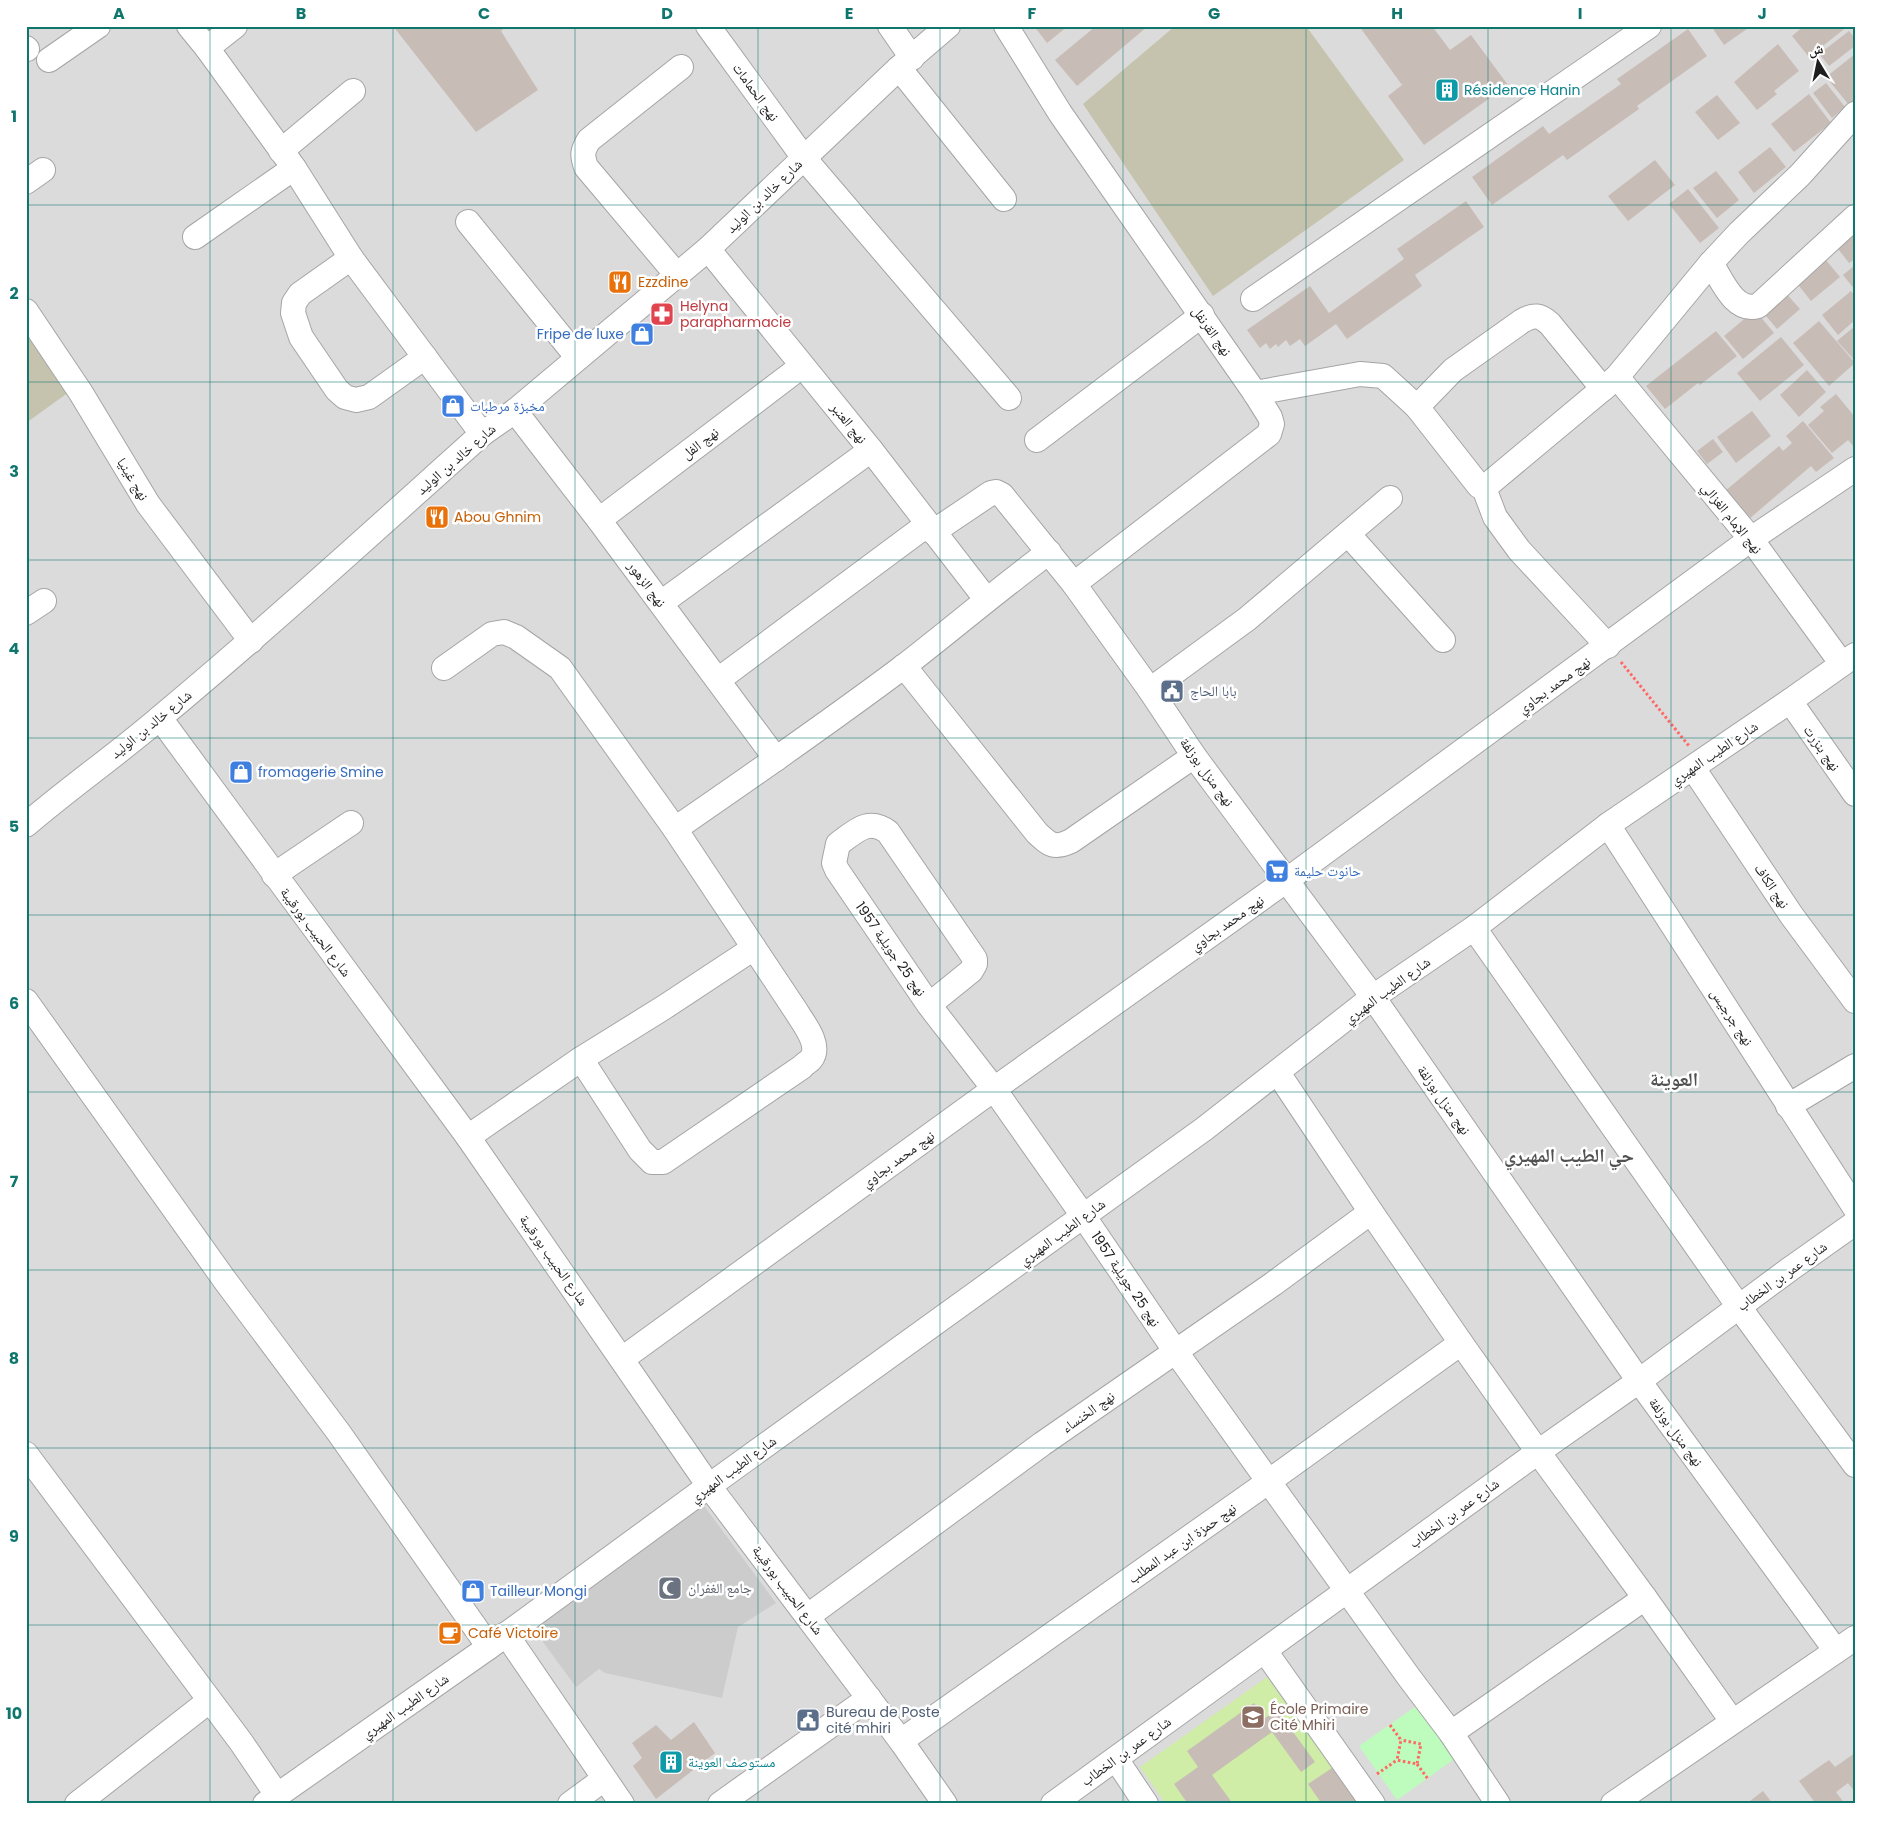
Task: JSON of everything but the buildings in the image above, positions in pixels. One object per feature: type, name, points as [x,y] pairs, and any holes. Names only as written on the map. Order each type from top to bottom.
[{"type":"street","points":[[49,60],[98,26]]},
{"type":"street","points":[[189,26],[288,160],[351,258],[482,434]]},
{"type":"street","points":[[207,48],[235,26]]},
{"type":"street","name":"نهج الحمامات","points":[[708,26],[804,158],[1009,398]]},
{"type":"street","points":[[890,26],[906,63],[1004,199]]},
{"type":"street","name":"شارع خالد بن الوليد","points":[[26,825],[56,799],[160,718],[251,641],[482,434],[515,411],[708,249],[948,26]]},
{"type":"street","name":"نهج القرنفل","points":[[1006,26],[1060,113],[1202,315],[1255,393],[1270,417],[1272,424],[1269,434],[1074,584]]},
{"type":"street","points":[[1253,299],[1649,26]]},
{"type":"street","points":[[677,275],[586,167],[582,156],[583,149],[589,140],[681,67]]},
{"type":"street","points":[[195,237],[288,160],[353,91]]},
{"type":"street","points":[[1484,488],[1610,383],[1738,233],[1800,175],[1855,114]]},
{"type":"street","points":[[1711,263],[1735,300],[1742,306],[1752,308],[1758,306],[1855,217]]},
{"type":"street","points":[[468,222],[578,358]]},
{"type":"street","name":"نهج العنبر","points":[[708,249],[870,450],[986,599]]},
{"type":"street","points":[[351,258],[300,294],[293,308],[301,337],[336,390],[346,397],[356,400],[369,397],[426,357]]},
{"type":"street","name":"نهج غينيا","points":[[26,311],[81,393],[148,504],[251,641]]},
{"type":"street","points":[[1037,440],[1202,315]]},
{"type":"street","name":"نهج الإمام الغزالي","points":[[1417,407],[1453,370],[1522,321],[1534,316],[1541,316],[1610,383],[1751,539],[1848,659]]},
{"type":"street","name":"نهج الفل","points":[[599,520],[802,366]]},
{"type":"street","points":[[1255,393],[1360,374],[1383,376],[1417,407],[1479,486],[1484,488],[1494,517],[1519,550],[1608,646]]},
{"type":"street","name":"نهج الزهور","points":[[515,411],[599,520],[776,759]]},
{"type":"street","points":[[661,603],[870,450]]},
{"type":"street","name":"نهج محمد بجاوي","points":[[622,1359],[994,1089],[1287,880],[1608,646],[1751,539],[1855,469]]},
{"type":"street","name":"نهج منزل بوزلفة","points":[[930,528],[990,493],[996,492],[1002,495],[1049,552],[1150,690],[1194,756],[1373,997],[1639,1381],[1846,1644]]},
{"type":"street","points":[[1150,690],[1247,619],[1390,498]]},
{"type":"street","points":[[718,680],[930,528]]},
{"type":"street","points":[[1348,534],[1443,640]]},
{"type":"street","points":[[674,829],[776,759],[904,666],[986,599],[1049,552]]},
{"type":"street","points":[[444,668],[492,634],[504,632],[516,636],[560,668],[570,679],[674,829],[754,948],[796,1011],[810,1035],[815,1050],[812,1059],[663,1162],[652,1162],[640,1150],[581,1059]]},
{"type":"street","name":"شارع الطيب المهيري","points":[[271,1799],[498,1640],[1084,1216],[1278,1073],[1373,997],[1474,928],[1608,825],[1790,701],[1848,659]]},
{"type":"street","points":[[904,666],[1037,834],[1050,844],[1060,847],[1071,841],[1194,756]]},
{"type":"street","name":"نهج بنزرت","points":[[1790,701],[1855,794]]},
{"type":"street","name":"شارع الحبيب بورقيبة","points":[[160,718],[468,1137],[709,1486],[901,1741],[945,1804]]},
{"type":"street","name":"نهج الكاف","points":[[1697,764],[1792,916],[1855,1001]]},
{"type":"street","points":[[274,875],[351,823]]},
{"type":"street","name":"نهج 25 جويلية 1957","points":[[929,1004],[971,971],[975,964],[972,954],[888,832],[881,827],[872,825],[862,827],[838,844],[834,862],[837,870],[929,1004],[994,1089],[1084,1216],[1176,1352],[1268,1482],[1451,1733],[1498,1804]]},
{"type":"street","name":"نهج جرجيس","points":[[1608,825],[1855,1208]]},
{"type":"street","points":[[1474,928],[1739,1306],[1855,1465]]},
{"type":"street","points":[[468,1137],[581,1059],[754,948]]},
{"type":"street","points":[[26,1001],[224,1279],[356,1456],[622,1804]]},
{"type":"street","points":[[1788,1106],[1855,1066]]},
{"type":"street","points":[[1278,1073],[1371,1212],[1538,1452],[1732,1721]]},
{"type":"street","name":"نهج الخنساء","points":[[808,1616],[1042,1444],[1176,1352],[1371,1212]]},
{"type":"street","name":"شارع عمر بن الخطاب","points":[[1053,1804],[1855,1223]]},
{"type":"street","name":"نهج حمزة ابن عبد المطلب","points":[[901,1741],[1462,1343]]},
{"type":"street","points":[[26,1454],[208,1701],[241,1742],[271,1799]]},
{"type":"street","points":[[1451,1733],[1645,1598]]},
{"type":"street","points":[[1613,1804],[1846,1644]]},
{"type":"street","points":[[1265,1651],[1373,1804]]},
{"type":"street","points":[[720,1804],[869,1698]]},
{"type":"street","points":[[77,1804],[208,1701]]},
{"type":"street","points":[[1116,1759],[1146,1804]]},
{"type":"street","points":[[570,1804],[604,1779]]},
{"type":"path","points":[[1608,646],[1697,764]]},
{"type":"path","points":[[1390,1725],[1400,1740],[1397,1760],[1418,1764],[1428,1778]]},
{"type":"path","points":[[1400,1740],[1421,1744],[1418,1764]]},
{"type":"shaded area","name":"العوينة","points":[[26,26],[1855,26],[1855,1804],[26,1804]]},
{"type":"shaded area","points":[[1175,26],[1306,26],[1404,160],[1213,296],[1083,104]]},
{"type":"shaded area","points":[[26,324],[69,392],[26,423]]},
{"type":"shaded area","name":"جامع الغفران","points":[[699,1499],[776,1603],[738,1627],[722,1698],[605,1673],[599,1669],[576,1687],[529,1623]]},
{"type":"green space","name":"École Primaire Cité Mhiri","points":[[1267,1677],[1358,1804],[1166,1804],[1140,1767]]},
{"type":"green space","points":[[1422,1702],[1460,1755],[1397,1800],[1359,1746]]},
{"type":"place","name":"Résidence Hanin","points":[[1447,90]]},
{"type":"place","name":"Ezzdine","points":[[620,282]]},
{"type":"place","name":"Helyna parapharmacie","points":[[662,314]]},
{"type":"place","name":"Fripe de luxe","points":[[642,334]]},
{"type":"place","name":"مخبزة مرطبات","points":[[453,406]]},
{"type":"place","name":"Abou Ghnim","points":[[437,517]]},
{"type":"place","name":"بابا الحاج","points":[[1172,691]]},
{"type":"place","name":"fromagerie Smine","points":[[241,772]]},
{"type":"place","name":"حانوت حليمة","points":[[1277,871]]},
{"type":"place","name":"جامع الغفران","points":[[670,1588]]},
{"type":"place","name":"Tailleur Mongi","points":[[473,1591]]},
{"type":"place","name":"Café Victoire","points":[[450,1633]]},
{"type":"place","name":"École Primaire Cité Mhiri","points":[[1253,1717]]},
{"type":"place","name":"Bureau de Poste cité mhiri","points":[[808,1720]]},
{"type":"place","name":"مستوصف العوينة","points":[[671,1762]]},
{"type":"district","name":"العوينة","points":[[1674,1079]]},
{"type":"district","name":"حي الطيب المهيري","points":[[1569,1155]]}]
